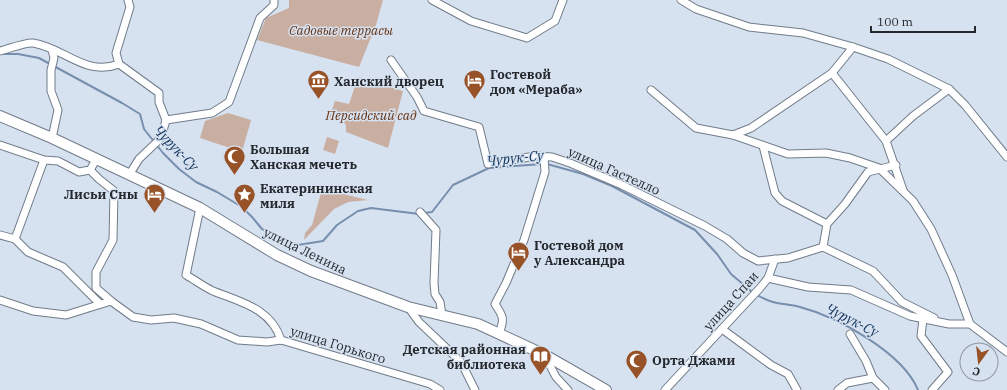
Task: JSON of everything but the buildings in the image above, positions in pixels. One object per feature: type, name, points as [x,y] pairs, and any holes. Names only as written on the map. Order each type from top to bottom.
[{"type":"main road","name":"улица Ленина","points":[[0,116],[52,138],[200,208],[290,261],[354,288],[408,307],[478,324],[545,355],[606,390]]},
{"type":"street","points":[[128,0],[130,7],[116,53],[119,64],[159,92],[159,102],[166,120],[161,138],[139,159],[129,175]]},
{"type":"street","points":[[166,120],[212,113],[229,102],[260,18],[274,5],[274,0]]},
{"type":"street","points":[[432,0],[471,21],[527,38],[555,21],[563,0]]},
{"type":"street","points":[[680,0],[696,9],[749,27],[803,33],[853,47],[888,59],[949,89],[966,105],[1007,157]]},
{"type":"street","points":[[0,51],[32,43],[52,50],[89,67],[107,69],[119,64]]},
{"type":"street","points":[[733,135],[751,128],[832,73],[853,47]]},
{"type":"street","points":[[52,50],[54,58],[51,70],[51,91],[58,110],[52,138]]},
{"type":"street","name":"улица Гастелло","points":[[391,60],[417,97],[424,111],[479,127],[488,164],[535,156],[544,161],[570,162],[622,185],[705,226],[727,240],[743,253],[758,261],[775,259]]},
{"type":"street","points":[[832,73],[856,101],[886,141],[904,190]]},
{"type":"street","points":[[886,141],[913,116],[949,89]]},
{"type":"street","points":[[651,90],[696,128],[733,135],[788,154],[826,153],[850,158],[879,168],[904,190],[931,229],[952,275],[970,324],[1007,352]]},
{"type":"street","points":[[0,145],[44,160],[58,162],[79,172],[90,170],[96,160]]},
{"type":"street","points":[[763,146],[775,193],[782,201],[827,224]]},
{"type":"street","points":[[15,239],[44,160]]},
{"type":"street","points":[[499,333],[504,323],[502,314],[495,304],[506,283],[524,240],[545,172],[544,161]]},
{"type":"street","points":[[823,247],[827,224],[845,204],[868,172],[879,168],[896,165]]},
{"type":"street","name":"улица Горького","points":[[90,170],[114,191],[113,240],[96,272],[96,288],[133,317],[151,320],[174,318],[201,324],[238,340],[267,342],[281,340],[430,384],[440,390]]},
{"type":"street","points":[[200,208],[186,275],[212,291],[253,306],[269,318],[279,332],[281,340]]},
{"type":"street","points":[[422,213],[436,230],[434,283],[435,294],[440,302],[442,315]]},
{"type":"street","points":[[0,235],[15,239],[28,252],[63,267],[100,304]]},
{"type":"street","points":[[775,259],[788,258],[823,247],[873,270],[902,302],[923,314],[949,324]]},
{"type":"street","name":"улица Спаи","points":[[665,390],[760,288],[768,278],[775,259]]},
{"type":"street","points":[[768,278],[808,287],[851,290],[910,316],[949,324],[970,324]]},
{"type":"street","points":[[0,300],[33,311],[66,315],[88,310],[100,304],[111,301]]},
{"type":"street","points":[[408,307],[419,322],[461,362],[475,390]]},
{"type":"street","points":[[923,319],[922,336],[948,372],[932,390]]},
{"type":"street","points":[[722,329],[771,365],[788,374],[797,390]]},
{"type":"street","points":[[850,334],[866,361],[873,378],[885,390]]},
{"type":"street","points":[[545,355],[556,377],[568,390]]},
{"type":"street","points":[[838,390],[847,383],[873,378]]},
{"type":"green space","name":"Садовые террасы","points":[[289,0],[383,0],[376,25],[359,67],[257,40],[266,18],[289,8]]},
{"type":"green space","name":"Персидский сад","points":[[358,77],[403,91],[388,148],[346,132],[346,125],[338,118],[329,118],[335,101],[349,104]]},
{"type":"green space","points":[[228,113],[251,120],[242,152],[200,138],[205,121]]},
{"type":"green space","points":[[327,137],[339,141],[335,154],[323,150]]},
{"type":"green space","points":[[322,189],[368,200],[348,202],[334,209],[304,240],[305,233],[312,225]]},
{"type":"waterway","name":"Чурук-Су","points":[[1,54],[18,54],[39,58],[140,114],[144,129],[163,153],[179,169],[196,182],[217,192],[242,207],[262,229],[298,245],[323,241],[337,225],[358,211],[371,208],[419,214]]},
{"type":"waterway","name":"Чурук-Су","points":[[423,213],[432,212],[453,185],[489,168],[542,164]]},
{"type":"waterway","name":"Чурук-Су","points":[[547,164],[583,174],[612,186],[695,230],[717,254],[731,274],[751,291]]},
{"type":"waterway","name":"Чурук-Су","points":[[759,296],[764,299],[815,312],[832,319],[868,338],[899,363],[910,376],[918,390]]},
{"type":"place","name":"Ханский дворец","points":[[319,100]]},
{"type":"place","name":"Гостевой дом «Мераба»","points":[[474,100]]},
{"type":"place","name":"Большая Ханская мечеть","points":[[235,176]]},
{"type":"place","name":"Лисьи Сны","points":[[154,214]]},
{"type":"place","name":"Екатерининская миля","points":[[245,214]]},
{"type":"place","name":"Гостевой дом у Александра","points":[[519,272]]},
{"type":"place","name":"Детская районная библиотека","points":[[541,376]]},
{"type":"place","name":"Орта Джами","points":[[637,380]]}]
